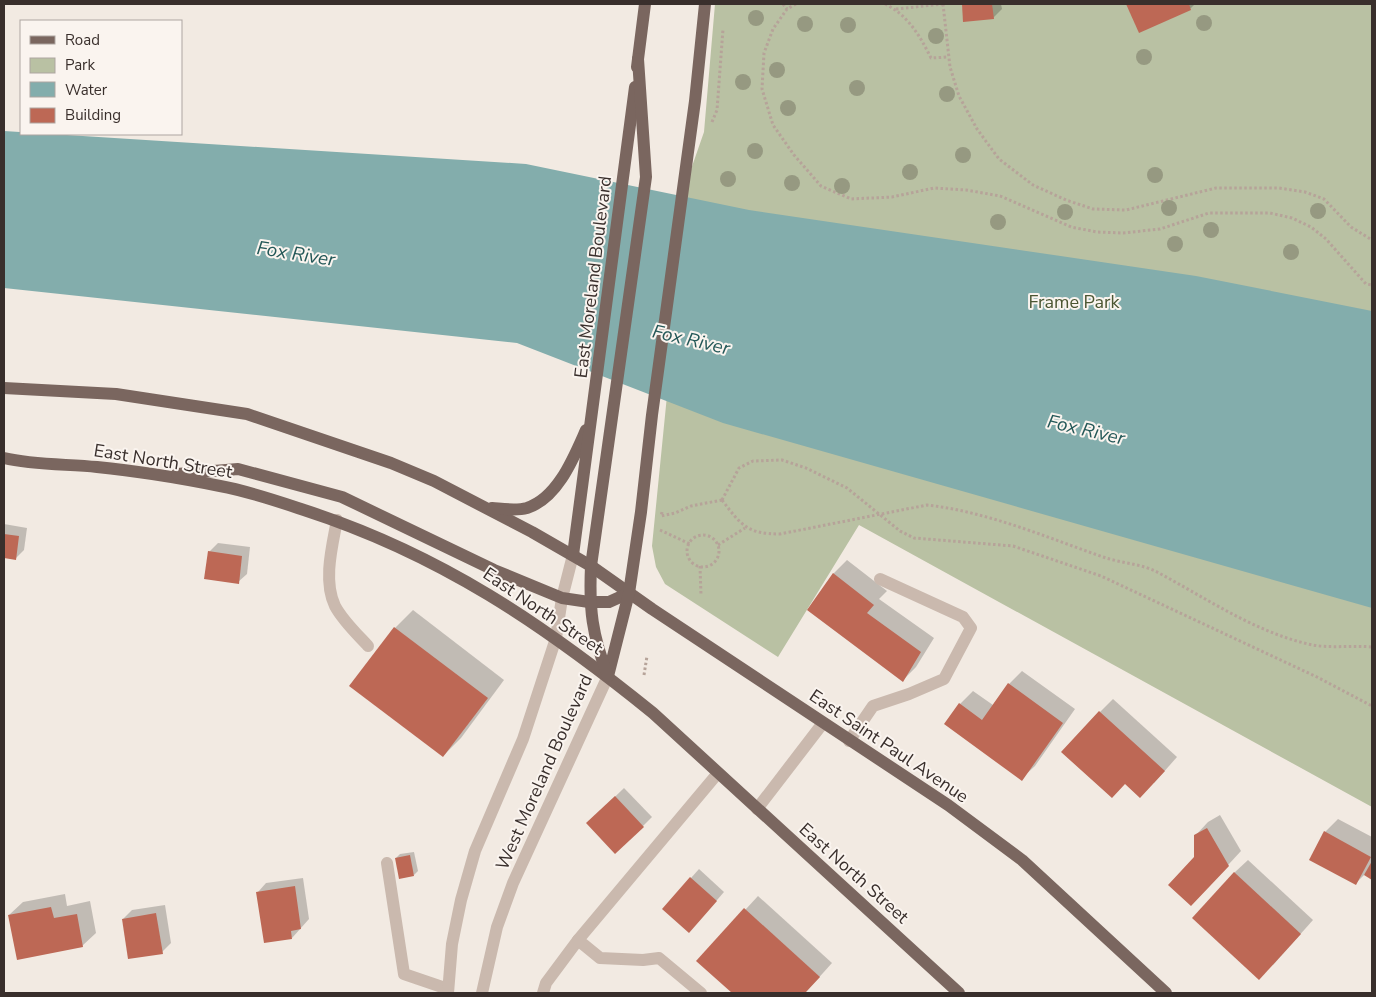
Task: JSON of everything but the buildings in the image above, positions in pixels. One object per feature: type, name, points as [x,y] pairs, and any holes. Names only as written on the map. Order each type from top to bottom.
[{"type":"main road","name":"East Moreland Boulevard","points":[[573,555],[593,414],[645,4]]},
{"type":"main road","name":"West Moreland Boulevard","points":[[608,676],[628,593],[643,497],[705,4]]},
{"type":"main road","points":[[608,676],[596,644],[589,602],[592,566],[646,176],[638,59]]},
{"type":"main road","points":[[4,388],[116,394],[247,414],[391,463],[434,481],[573,555]]},
{"type":"main road","points":[[486,508],[509,510],[527,508],[542,500],[558,483],[567,468],[593,414]]},
{"type":"main road","name":"East North Street","points":[[4,458],[109,468],[223,486],[337,520],[457,575],[512,607],[608,676],[653,713],[959,993]]},
{"type":"main road","points":[[157,476],[238,469],[342,497],[494,570],[562,598],[589,602],[609,602],[628,593]]},
{"type":"main road","name":"East Saint Paul Avenue","points":[[573,555],[849,741],[948,805],[1022,860],[1166,993]]},
{"type":"street","points":[[337,520],[331,551],[330,590],[335,606],[344,620],[368,646]]},
{"type":"street","name":"West Moreland Boulevard","points":[[448,991],[452,944],[461,900],[475,851],[523,740],[556,638],[562,598],[573,555]]},
{"type":"street","points":[[849,741],[873,706],[909,694],[944,679],[971,628],[963,617],[880,579]]},
{"type":"street","name":"West Moreland Boulevard","points":[[482,993],[497,927],[513,883],[608,676]]},
{"type":"street","points":[[757,809],[823,723]]},
{"type":"street","points":[[543,993],[546,983],[578,940],[718,773]]},
{"type":"street","points":[[386,863],[404,974],[448,991]]},
{"type":"street","points":[[578,940],[600,958],[643,960],[659,958],[701,993]]},
{"type":"path","points":[[782,4],[787,9]]},
{"type":"path","points":[[796,4],[787,9],[773,29],[764,53],[762,89],[773,125],[794,155],[821,186],[851,199],[892,197],[934,188],[966,190],[1000,196],[1071,227],[1097,232],[1123,233],[1160,229],[1208,213],[1270,213],[1292,218],[1312,227],[1326,239],[1366,284],[1372,285]]},
{"type":"path","points":[[885,4],[896,10],[920,37],[931,58],[948,57]]},
{"type":"path","points":[[896,10],[943,4],[948,57],[959,96],[977,129],[999,160],[1033,185],[1066,200],[1093,209],[1126,210],[1216,188],[1279,188],[1305,192],[1324,199],[1351,227],[1372,240]]},
{"type":"path","points":[[710,127],[717,110],[723,25]]},
{"type":"path","points":[[722,500],[739,468],[753,461],[782,460],[806,468],[846,488],[900,532],[914,538],[1013,546],[1101,576],[1317,677],[1372,706]]},
{"type":"path","points":[[662,506],[661,516],[675,514],[691,506],[722,500]]},
{"type":"path","points":[[722,500],[745,528],[764,534],[780,534],[927,506],[951,508],[1039,534],[1108,559],[1155,571],[1220,608],[1269,632],[1293,640],[1309,645],[1372,647]]},
{"type":"path","points":[[718,544],[745,528]]},
{"type":"path","points":[[660,530],[690,544]]},
{"type":"path","points":[[700,566],[714,563],[719,555],[718,544],[705,535],[695,538],[690,544],[689,557],[700,566],[701,595]]},
{"type":"path","points":[[644,675],[646,656]]},
{"type":"green space","name":"Frame Park","points":[[715,4],[1372,4],[1372,807],[859,525],[778,657],[665,584],[656,567],[652,546],[689,175],[704,132]]},
{"type":"water","name":"Fox River","points":[[4,131],[20,132],[20,135],[67,135],[526,164],[749,210],[1196,276],[1372,311],[1372,608],[723,423],[517,343],[4,288]]}]
